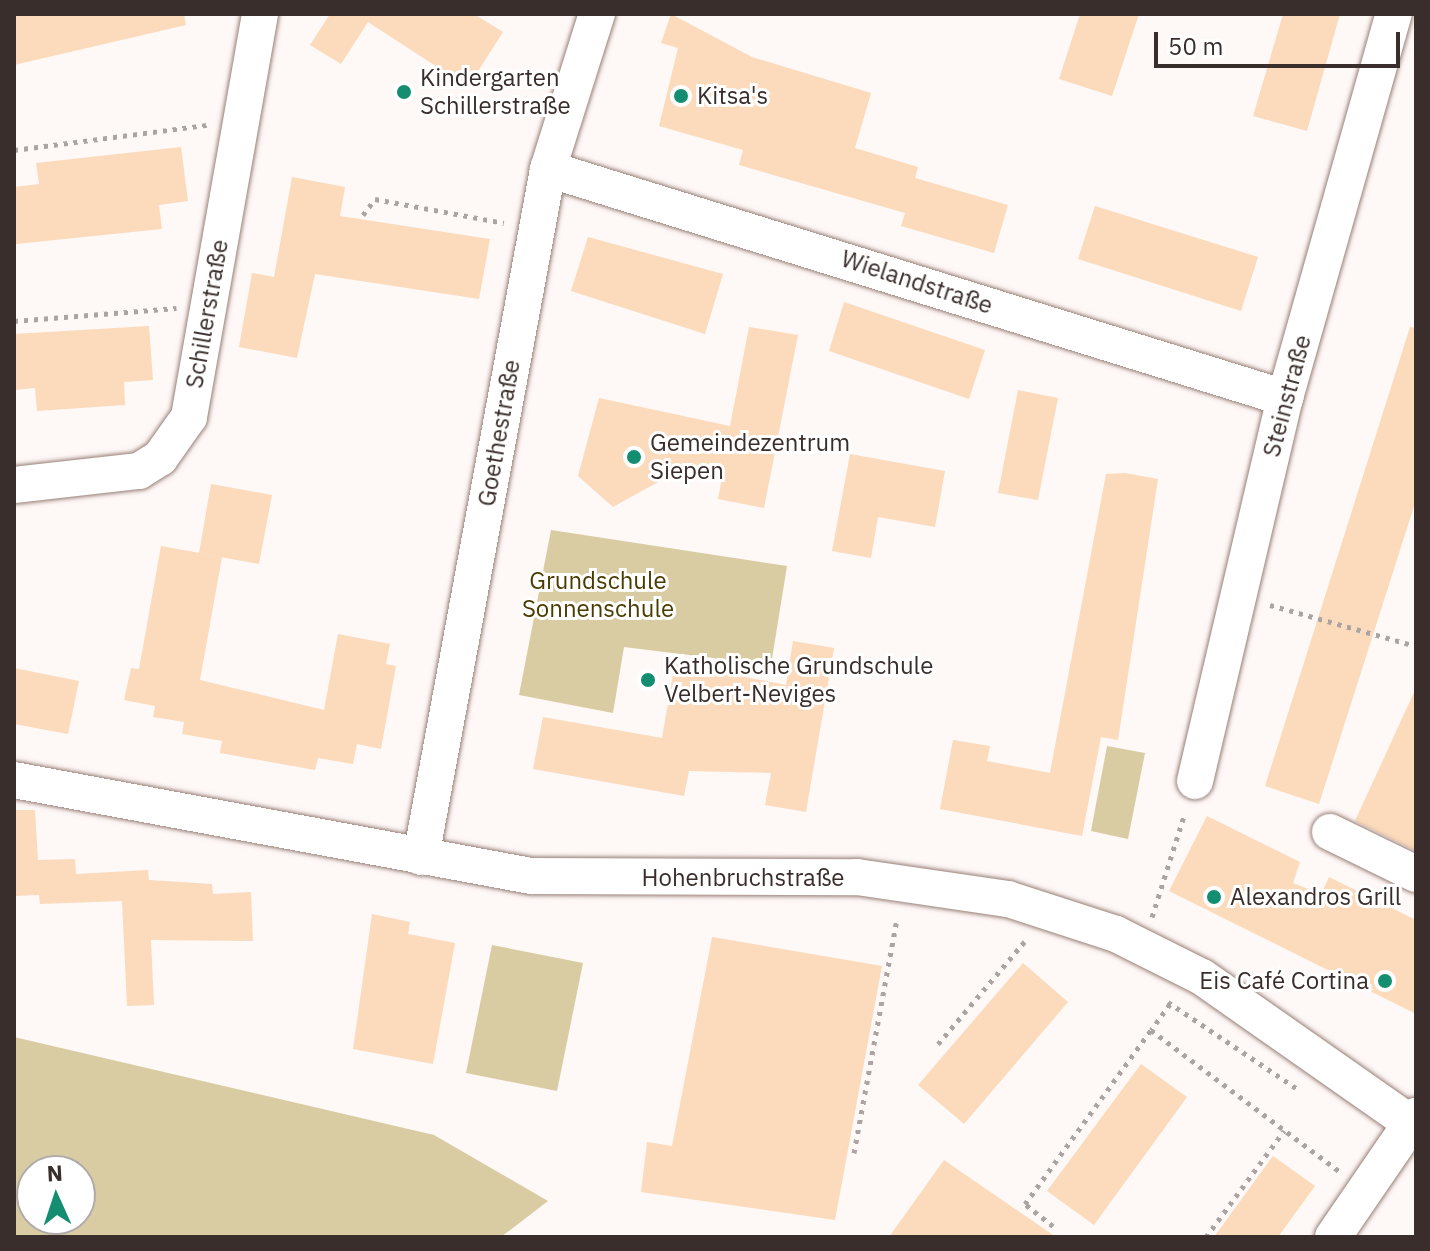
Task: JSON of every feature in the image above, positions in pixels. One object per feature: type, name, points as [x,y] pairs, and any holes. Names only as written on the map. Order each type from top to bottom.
[{"type":"street","name":"Schillerstraße","points":[[14,485],[116,476],[160,458],[189,417],[260,14]]},
{"type":"street","name":"Goethestraße","points":[[421,857],[548,169],[597,14]]},
{"type":"street","name":"Steinstraße","points":[[1195,781],[1285,398],[1394,14]]},
{"type":"street","name":"Wielandstraße","points":[[548,169],[1285,398]]},
{"type":"street","name":"Hohenbruchstraße","points":[[14,780],[531,876],[888,880],[1050,912],[1143,945],[1255,1012],[1414,1122]]},
{"type":"street","points":[[1330,832],[1416,874]]},
{"type":"street","points":[[1333,1237],[1414,1122]]},
{"type":"path","points":[[14,150],[219,124],[239,128]]},
{"type":"path","points":[[363,215],[375,199],[536,231]]},
{"type":"path","points":[[14,321],[209,305]]},
{"type":"path","points":[[1238,596],[1416,646]]},
{"type":"path","points":[[1143,945],[1195,781]]},
{"type":"path","points":[[854,1153],[898,909],[885,907],[888,880]]},
{"type":"path","points":[[938,1044],[1050,912]]},
{"type":"path","points":[[1158,995],[1311,1095]]},
{"type":"path","points":[[1053,1226],[1025,1204],[1170,1004]]},
{"type":"path","points":[[1151,1030],[1365,1190]]},
{"type":"path","points":[[1206,1237],[1284,1131]]},
{"type":"green space","name":"Grundschule Sonnenschule","points":[[551,530],[787,566],[771,665],[624,647],[613,713],[519,695]]},
{"type":"green space","points":[[1107,746],[1145,753],[1128,839],[1091,831]]},
{"type":"green space","points":[[492,945],[583,963],[557,1091],[466,1073]]},
{"type":"green space","points":[[14,1037],[434,1135],[548,1201],[501,1237],[14,1237]]},
{"type":"building","points":[[14,14],[184,14],[186,25],[14,65]]},
{"type":"building","points":[[330,14],[474,14],[503,32],[468,87],[368,22],[341,64],[310,45]]},
{"type":"building","points":[[671,14],[752,57],[871,93],[855,148],[918,167],[915,178],[1008,205],[994,253],[901,226],[905,213],[739,165],[743,150],[659,126],[678,48],[661,43]]},
{"type":"building","points":[[1080,14],[1139,14],[1112,96],[1059,79]]},
{"type":"building","points":[[1283,14],[1340,14],[1307,131],[1253,116]]},
{"type":"building","points":[[181,147],[188,201],[159,205],[162,229],[16,244],[14,187],[39,184],[36,163]]},
{"type":"building","points":[[292,177],[345,187],[340,216],[490,239],[479,299],[315,274],[297,358],[239,347],[252,273],[274,277]]},
{"type":"building","points":[[1095,206],[1258,257],[1241,311],[1078,259]]},
{"type":"building","points":[[588,237],[723,274],[705,334],[571,291]]},
{"type":"building","points":[[844,302],[985,350],[969,399],[829,351]]},
{"type":"building","points":[[149,326],[153,380],[124,382],[125,405],[37,411],[35,388],[14,390],[14,334]]},
{"type":"building","points":[[749,327],[798,335],[764,508],[718,499],[723,473],[678,471],[613,507],[578,476],[599,398],[730,426]]},
{"type":"building","points":[[1410,327],[1416,328],[1416,500],[1319,804],[1265,786]]},
{"type":"building","points":[[1018,390],[1058,398],[1038,500],[998,493]]},
{"type":"building","points":[[850,454],[945,471],[935,527],[878,517],[871,558],[832,551]]},
{"type":"building","points":[[1125,473],[1158,479],[1118,740],[1101,737],[1082,836],[940,809],[953,740],[990,746],[987,761],[1050,773],[1106,474]]},
{"type":"building","points":[[211,484],[272,495],[259,564],[199,553]]},
{"type":"building","points":[[161,546],[222,557],[200,680],[324,710],[338,634],[390,644],[386,664],[396,666],[381,749],[357,744],[353,764],[318,758],[315,770],[220,753],[222,741],[182,734],[184,722],[153,717],[155,706],[124,700],[131,668],[139,669]]},
{"type":"building","points":[[793,641],[834,648],[806,812],[765,805],[771,773],[689,771],[684,796],[533,769],[543,717],[662,738],[675,663],[786,685]]},
{"type":"building","points":[[14,668],[79,681],[68,734],[14,724]]},
{"type":"building","points":[[1416,688],[1416,851],[1355,821]]},
{"type":"building","points":[[14,810],[35,810],[38,860],[75,859],[76,874],[148,870],[149,880],[212,884],[213,894],[251,892],[253,941],[151,940],[154,1005],[127,1006],[122,901],[40,904],[39,895],[14,896]]},
{"type":"building","points":[[1207,816],[1300,862],[1293,883],[1321,894],[1329,877],[1416,920],[1416,1014],[1169,891]]},
{"type":"building","points":[[372,914],[410,922],[408,934],[455,943],[433,1064],[353,1049]]},
{"type":"building","points":[[712,937],[882,966],[835,1220],[641,1192],[647,1142],[672,1146]]},
{"type":"building","points":[[1023,963],[1068,1002],[964,1124],[918,1085]]},
{"type":"building","points":[[1141,1064],[1187,1097],[1094,1225],[1047,1191]]},
{"type":"building","points":[[1273,1156],[1315,1186],[1278,1237],[1214,1237]]},
{"type":"building","points":[[944,1160],[1056,1237],[889,1237]]},
{"type":"place","name":"Kindergarten Schillerstraße","points":[[404,92]]},
{"type":"place","name":"Kitsa's","points":[[681,96]]},
{"type":"place","name":"Gemeindezentrum Siepen","points":[[634,457]]},
{"type":"place","name":"Katholische Grundschule Velbert-Neviges","points":[[648,680]]},
{"type":"place","name":"Alexandros Grill","points":[[1214,897]]},
{"type":"place","name":"Eis Café Cortina","points":[[1385,981]]}]
